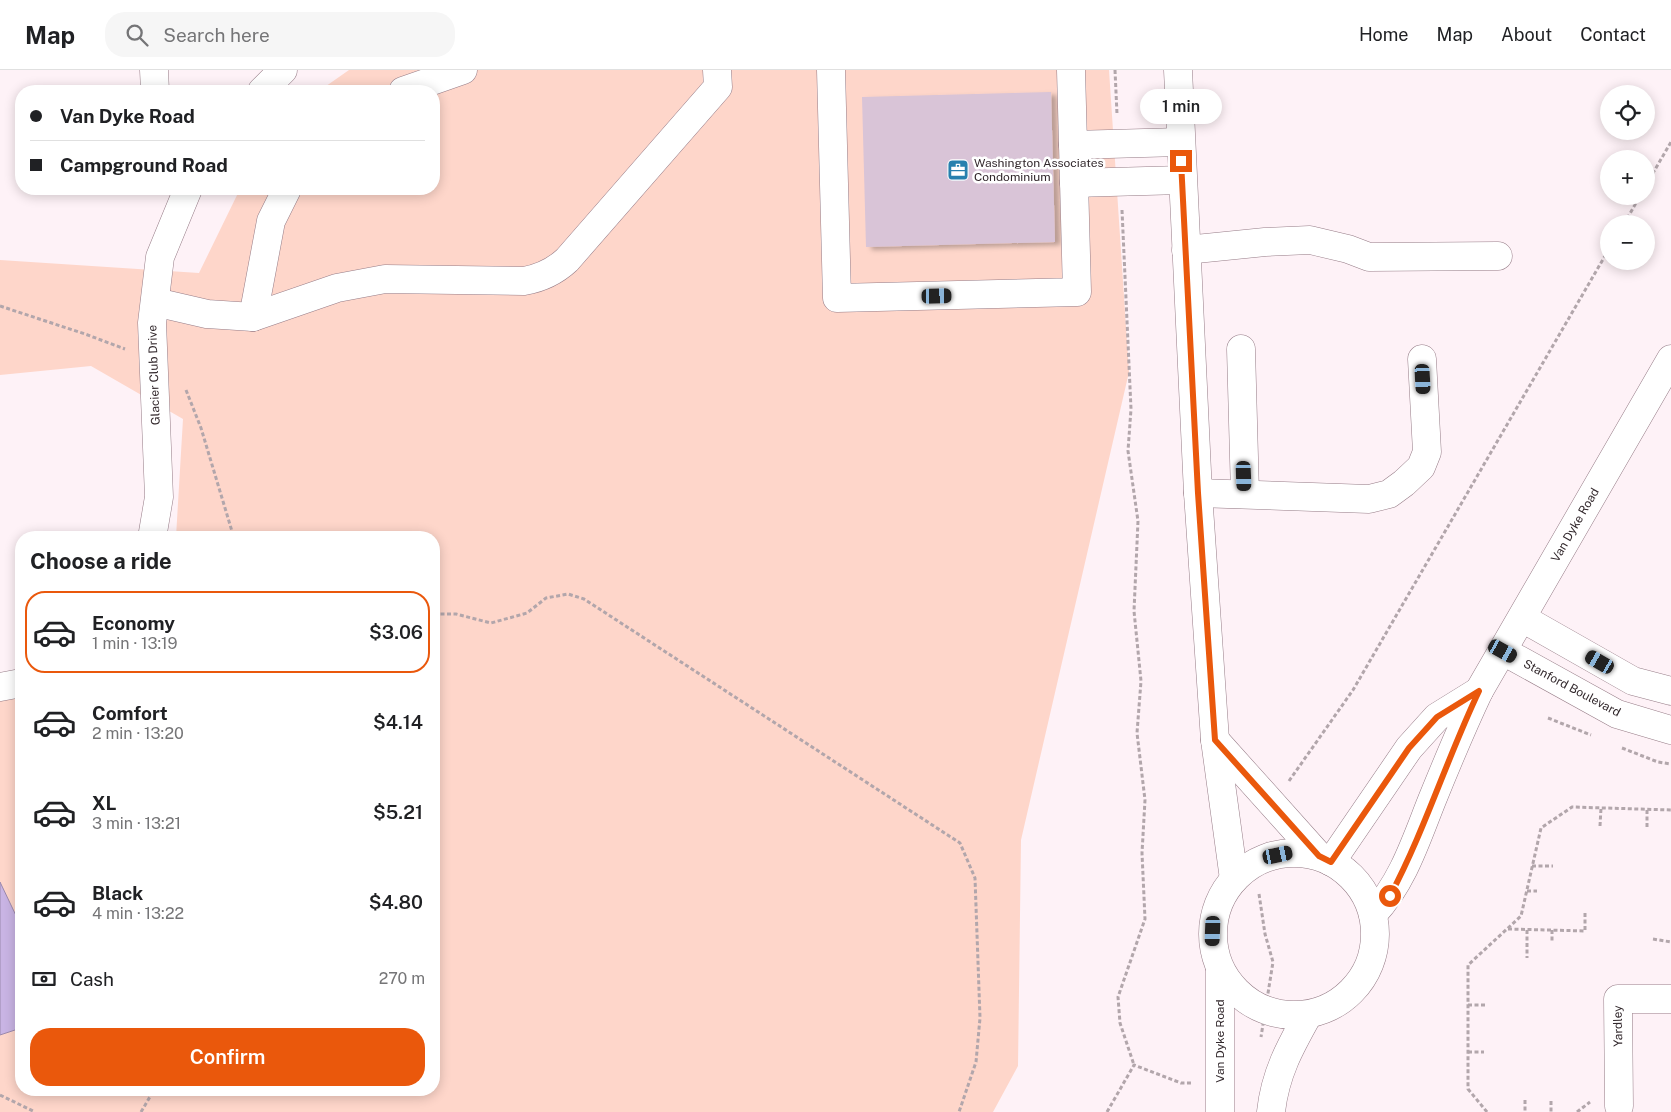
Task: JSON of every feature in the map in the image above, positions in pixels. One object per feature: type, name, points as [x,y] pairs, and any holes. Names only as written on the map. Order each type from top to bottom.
[{"type":"street","points":[[154,70],[155,85]]},
{"type":"street","points":[[268,85],[283,70]]},
{"type":"street","points":[[420,85],[463,70]]},
{"type":"street","points":[[154,302],[206,314],[253,316],[337,288],[385,280],[524,281],[538,279],[557,270],[718,87],[717,70]]},
{"type":"street","points":[[831,70],[837,298],[1077,292],[1071,70]]},
{"type":"street","points":[[1178,70],[1198,493],[1215,740],[1234,880]]},
{"type":"street","points":[[1073,145],[1180,142]]},
{"type":"street","points":[[1074,183],[1182,180]]},
{"type":"street","name":"Glacier Club Drive","points":[[153,531],[159,497],[152,323],[154,302],[160,258],[186,195]]},
{"type":"street","points":[[253,316],[271,221],[284,195]]},
{"type":"street","points":[[1186,250],[1264,242],[1310,240],[1348,249],[1368,258],[1498,256]]},
{"type":"street","points":[[1241,348],[1245,494]]},
{"type":"street","name":"Van Dyke Road","points":[[1373,914],[1390,896],[1405,868],[1457,736],[1479,691],[1671,358]]},
{"type":"street","points":[[1198,493],[1369,499],[1389,494],[1404,483],[1420,467],[1427,452],[1422,359]]},
{"type":"street","points":[[1522,618],[1633,681],[1671,691]]},
{"type":"street","name":"Stanford Boulevard","points":[[1503,651],[1617,714],[1671,730]]},
{"type":"street","points":[[0,687],[15,684]]},
{"type":"street","name":"Van Dyke Road","points":[[1325,860],[1415,742],[1437,717],[1479,691]]},
{"type":"street","points":[[1215,740],[1325,860]]},
{"type":"street","points":[[1292,852],[1325,860],[1343,869],[1362,889],[1373,914],[1375,941],[1368,968],[1354,990],[1333,1006],[1308,1015],[1282,1015],[1256,1007],[1235,991],[1220,970],[1212,944],[1214,918],[1224,892],[1241,872],[1263,868],[1292,852]]},
{"type":"street","name":"Van Dyke Road","points":[[1220,970],[1220,1099]]},
{"type":"street","name":"Yardley","points":[[1619,1106],[1618,999],[1671,999]]},
{"type":"street","points":[[1271,1112],[1273,1088],[1287,1052],[1308,1015]]},
{"type":"path","points":[[1115,70],[1119,144]]},
{"type":"path","points":[[1655,170],[1671,142]]},
{"type":"path","points":[[1107,1112],[1134,1065],[1120,1023],[1118,997],[1145,919],[1142,853],[1145,800],[1137,733],[1140,681],[1134,611],[1138,521],[1128,451],[1131,409],[1121,182]]},
{"type":"path","points":[[1263,868],[1273,805],[1353,690],[1600,265]]},
{"type":"path","points":[[440,614],[456,614],[491,623],[528,613],[546,598],[568,594],[584,599],[960,843],[974,878],[980,1018],[976,1062],[959,1112]]},
{"type":"path","points":[[1486,1112],[1468,1089],[1468,965],[1521,916],[1541,828],[1572,807],[1671,810]]},
{"type":"path","points":[[1600,826],[1601,808]]},
{"type":"path","points":[[1647,810],[1647,827]]},
{"type":"path","points":[[1532,866],[1553,866]]},
{"type":"path","points":[[1260,887],[1259,896],[1265,934],[1273,962],[1260,1046]]},
{"type":"path","points":[[1527,892],[1537,892]]},
{"type":"path","points":[[1507,929],[1585,930],[1585,913]]},
{"type":"path","points":[[1527,930],[1527,958]]},
{"type":"path","points":[[1552,930],[1552,942]]},
{"type":"path","points":[[1653,939],[1671,942]]},
{"type":"path","points":[[1468,1005],[1485,1005]]},
{"type":"path","points":[[1468,1052],[1484,1052]]},
{"type":"path","points":[[1134,1065],[1220,1099]]},
{"type":"path","points":[[0,1096],[35,1112]]},
{"type":"path","points":[[141,1112],[150,1096]]},
{"type":"path","points":[[1525,1100],[1525,1112]]},
{"type":"path","points":[[1552,1101],[1552,1112]]},
{"type":"shaded area","points":[[349,70],[1109,70],[1129,372],[1021,840],[1018,1066],[993,1112],[0,1112],[0,699],[15,695],[15,1096],[440,1096],[440,531],[176,531],[183,419],[91,366],[0,375],[0,260],[199,273],[237,195],[440,195],[440,85],[328,85]]},
{"type":"shaded area","points":[[0,882],[15,913],[15,1030],[0,1035]]},
{"type":"building","name":"Washington Associates Condominium","points":[[1051,92],[1055,242],[866,247],[862,97]]},
{"type":"place","name":"Washington Associates Condominium","points":[[958,170]]},
{"type":"route","points":[[1181,161],[1198,493],[1215,740],[1319,856],[1331,862],[1409,748],[1437,717],[1479,691],[1457,736],[1405,868],[1390,896]]}]
